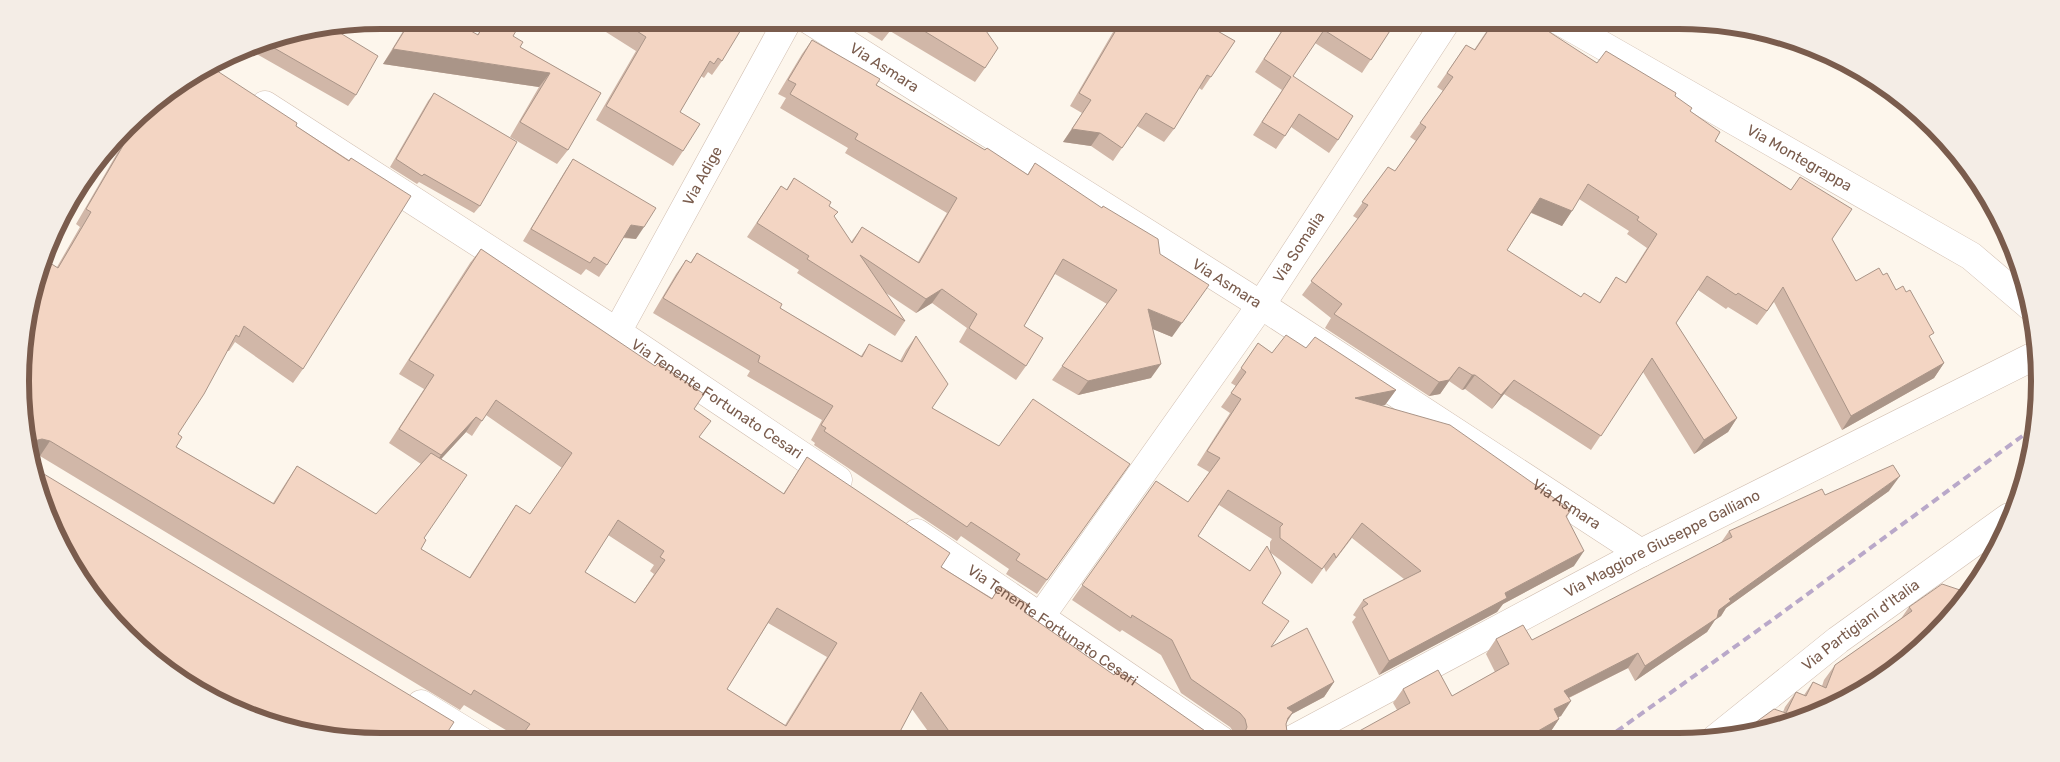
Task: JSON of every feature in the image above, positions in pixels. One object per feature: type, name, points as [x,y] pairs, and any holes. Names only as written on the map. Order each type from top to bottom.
[{"type":"street","name":"Via Adige","points":[[617,332],[783,29]]},
{"type":"street","name":"Via Asmara","points":[[822,29],[1261,305],[1641,553]]},
{"type":"street","name":"Via Somalia","points":[[1041,616],[1261,305],[1441,29]]},
{"type":"street","name":"Via Montegrappa","points":[[1574,29],[1971,256],[2021,298]]},
{"type":"street","name":"Via Tenente Fortunato Cesari","points":[[247,93],[617,332],[862,496]]},
{"type":"street","name":"Via Maggiore Giuseppe Galliano","points":[[1304,733],[1641,553],[2030,358]]},
{"type":"street","name":"Via Tenente Fortunato Cesari","points":[[894,518],[1211,733]]},
{"type":"street","name":"Via Partigiani d'Italia","points":[[1727,730],[1838,640],[2002,521]]},
{"type":"street","points":[[398,690],[469,733]]},
{"type":"building","points":[[405,29],[468,29],[478,35],[482,29],[513,29],[516,31],[513,36],[523,42],[520,47],[601,93],[568,150],[520,122],[550,73],[393,49]]},
{"type":"building","points":[[634,29],[741,29],[722,61],[718,58],[714,64],[710,61],[680,112],[700,124],[683,151],[606,106],[646,37]]},
{"type":"building","points":[[921,29],[985,29],[998,48],[985,68]]},
{"type":"building","points":[[1117,29],[1214,29],[1235,41],[1211,77],[1207,75],[1174,129],[1146,113],[1122,148],[1100,133],[1072,129],[1091,100],[1079,93]]},
{"type":"building","points":[[1283,29],[1391,29],[1371,60],[1324,30],[1293,76],[1353,116],[1338,140],[1299,114],[1285,136],[1262,122],[1291,77],[1264,59]]},
{"type":"building","points":[[1489,29],[1545,29],[1597,63],[1606,51],[1676,93],[1675,96],[1692,108],[1690,111],[1720,132],[1715,141],[1791,190],[1800,177],[1852,209],[1832,239],[1856,281],[1879,268],[1883,275],[1887,273],[1896,290],[1903,286],[1906,292],[1910,290],[1934,333],[1929,336],[1944,363],[1851,416],[1783,287],[1767,311],[1738,293],[1736,295],[1707,276],[1676,323],[1737,418],[1704,440],[1652,358],[1601,436],[1514,380],[1501,395],[1475,375],[1459,367],[1449,380],[1439,382],[1334,314],[1342,304],[1311,281],[1368,205],[1362,202],[1388,167],[1395,171],[1426,127],[1420,123],[1453,77],[1447,73],[1466,45],[1475,50]],"holes":[[[1588,184],[1639,217],[1637,220],[1657,234],[1626,283],[1616,277],[1600,303],[1584,293],[1581,297],[1507,250],[1540,198],[1572,211]]]},
{"type":"building","points":[[338,32],[378,56],[356,95],[271,46]]},
{"type":"building","points":[[812,40],[880,79],[876,85],[985,150],[987,148],[1028,175],[1035,163],[1102,208],[1103,206],[1158,239],[1160,254],[1209,285],[1182,323],[1148,309],[1161,364],[1088,381],[1062,366],[1117,290],[1063,259],[1024,326],[1043,338],[1026,366],[969,328],[977,314],[942,289],[926,299],[860,255],[905,321],[807,259],[809,256],[757,223],[781,186],[787,190],[794,178],[831,202],[829,206],[838,212],[834,216],[852,243],[862,227],[919,263],[957,198],[855,139],[858,134],[790,94],[796,84],[788,80]]},
{"type":"building","points":[[216,70],[297,123],[296,126],[349,161],[351,158],[411,196],[303,369],[244,326],[239,337],[236,335],[204,394],[178,434],[182,437],[176,447],[274,504],[297,466],[376,514],[431,453],[467,475],[424,538],[426,540],[421,549],[470,578],[516,505],[530,514],[572,453],[496,400],[482,421],[476,417],[441,455],[399,429],[434,375],[409,360],[481,249],[655,366],[658,363],[704,394],[694,409],[711,421],[699,437],[784,494],[807,457],[950,553],[941,567],[992,599],[1000,586],[1029,605],[1024,612],[1114,675],[1118,670],[1208,733],[950,733],[921,692],[899,733],[524,733],[530,724],[474,690],[471,695],[50,441],[42,439],[34,441],[29,381],[32,335],[36,312],[49,263],[58,268],[91,212],[86,209],[129,135],[149,116],[185,88]],"holes":[[[618,520],[664,551],[660,557],[665,560],[635,603],[585,572]],[[777,608],[837,643],[786,726],[727,689]]]},
{"type":"building","points":[[434,93],[517,142],[480,206],[424,174],[422,176],[396,159]]},
{"type":"building","points":[[573,159],[656,208],[644,227],[631,225],[607,265],[594,257],[590,263],[531,229]]},
{"type":"building","points":[[697,253],[782,304],[780,308],[862,357],[869,344],[902,362],[916,336],[948,384],[932,408],[999,446],[1033,399],[1130,464],[1047,580],[1016,560],[1020,554],[971,522],[967,527],[824,431],[826,428],[821,425],[833,406],[758,362],[760,356],[663,298],[686,260],[691,263]]},
{"type":"building","points":[[1286,335],[1306,348],[1315,337],[1396,390],[1355,398],[1450,425],[1571,510],[1566,516],[1584,551],[1505,593],[1507,598],[1389,661],[1362,608],[1368,604],[1363,600],[1421,571],[1362,523],[1336,558],[1334,553],[1322,569],[1280,538],[1280,527],[1283,524],[1228,490],[1198,536],[1250,571],[1267,546],[1281,573],[1262,603],[1289,621],[1271,647],[1307,628],[1334,682],[1287,708],[1293,712],[1286,724],[1288,733],[1244,733],[1247,727],[1245,719],[1240,713],[1191,679],[1172,640],[1132,615],[1131,618],[1082,585],[1156,481],[1188,502],[1220,458],[1207,451],[1241,399],[1231,393],[1246,372],[1241,368],[1258,343],[1272,353]]},
{"type":"building","points":[[1893,465],[1900,476],[1729,599],[1731,601],[1719,610],[1717,618],[1645,666],[1638,653],[1564,691],[1571,701],[1554,709],[1559,719],[1534,733],[1356,733],[1410,703],[1403,689],[1438,670],[1452,696],[1509,664],[1496,639],[1523,625],[1532,640],[1732,537],[1729,531],[1822,489],[1825,495]]},
{"type":"building","points":[[41,472],[454,722],[447,733],[358,732],[312,726],[268,715],[246,706],[225,697],[185,674],[132,630],[88,577],[65,537],[47,494]]},
{"type":"building","points":[[1942,584],[1962,590],[1928,630],[1875,674],[1835,697],[1814,706],[1792,715],[1752,725],[1774,709],[1786,713],[1796,692],[1806,696],[1813,682],[1826,688],[1835,665],[1912,611],[1909,607]]},
{"type":"railway","points":[[1614,733],[1775,618],[2027,433]]}]
